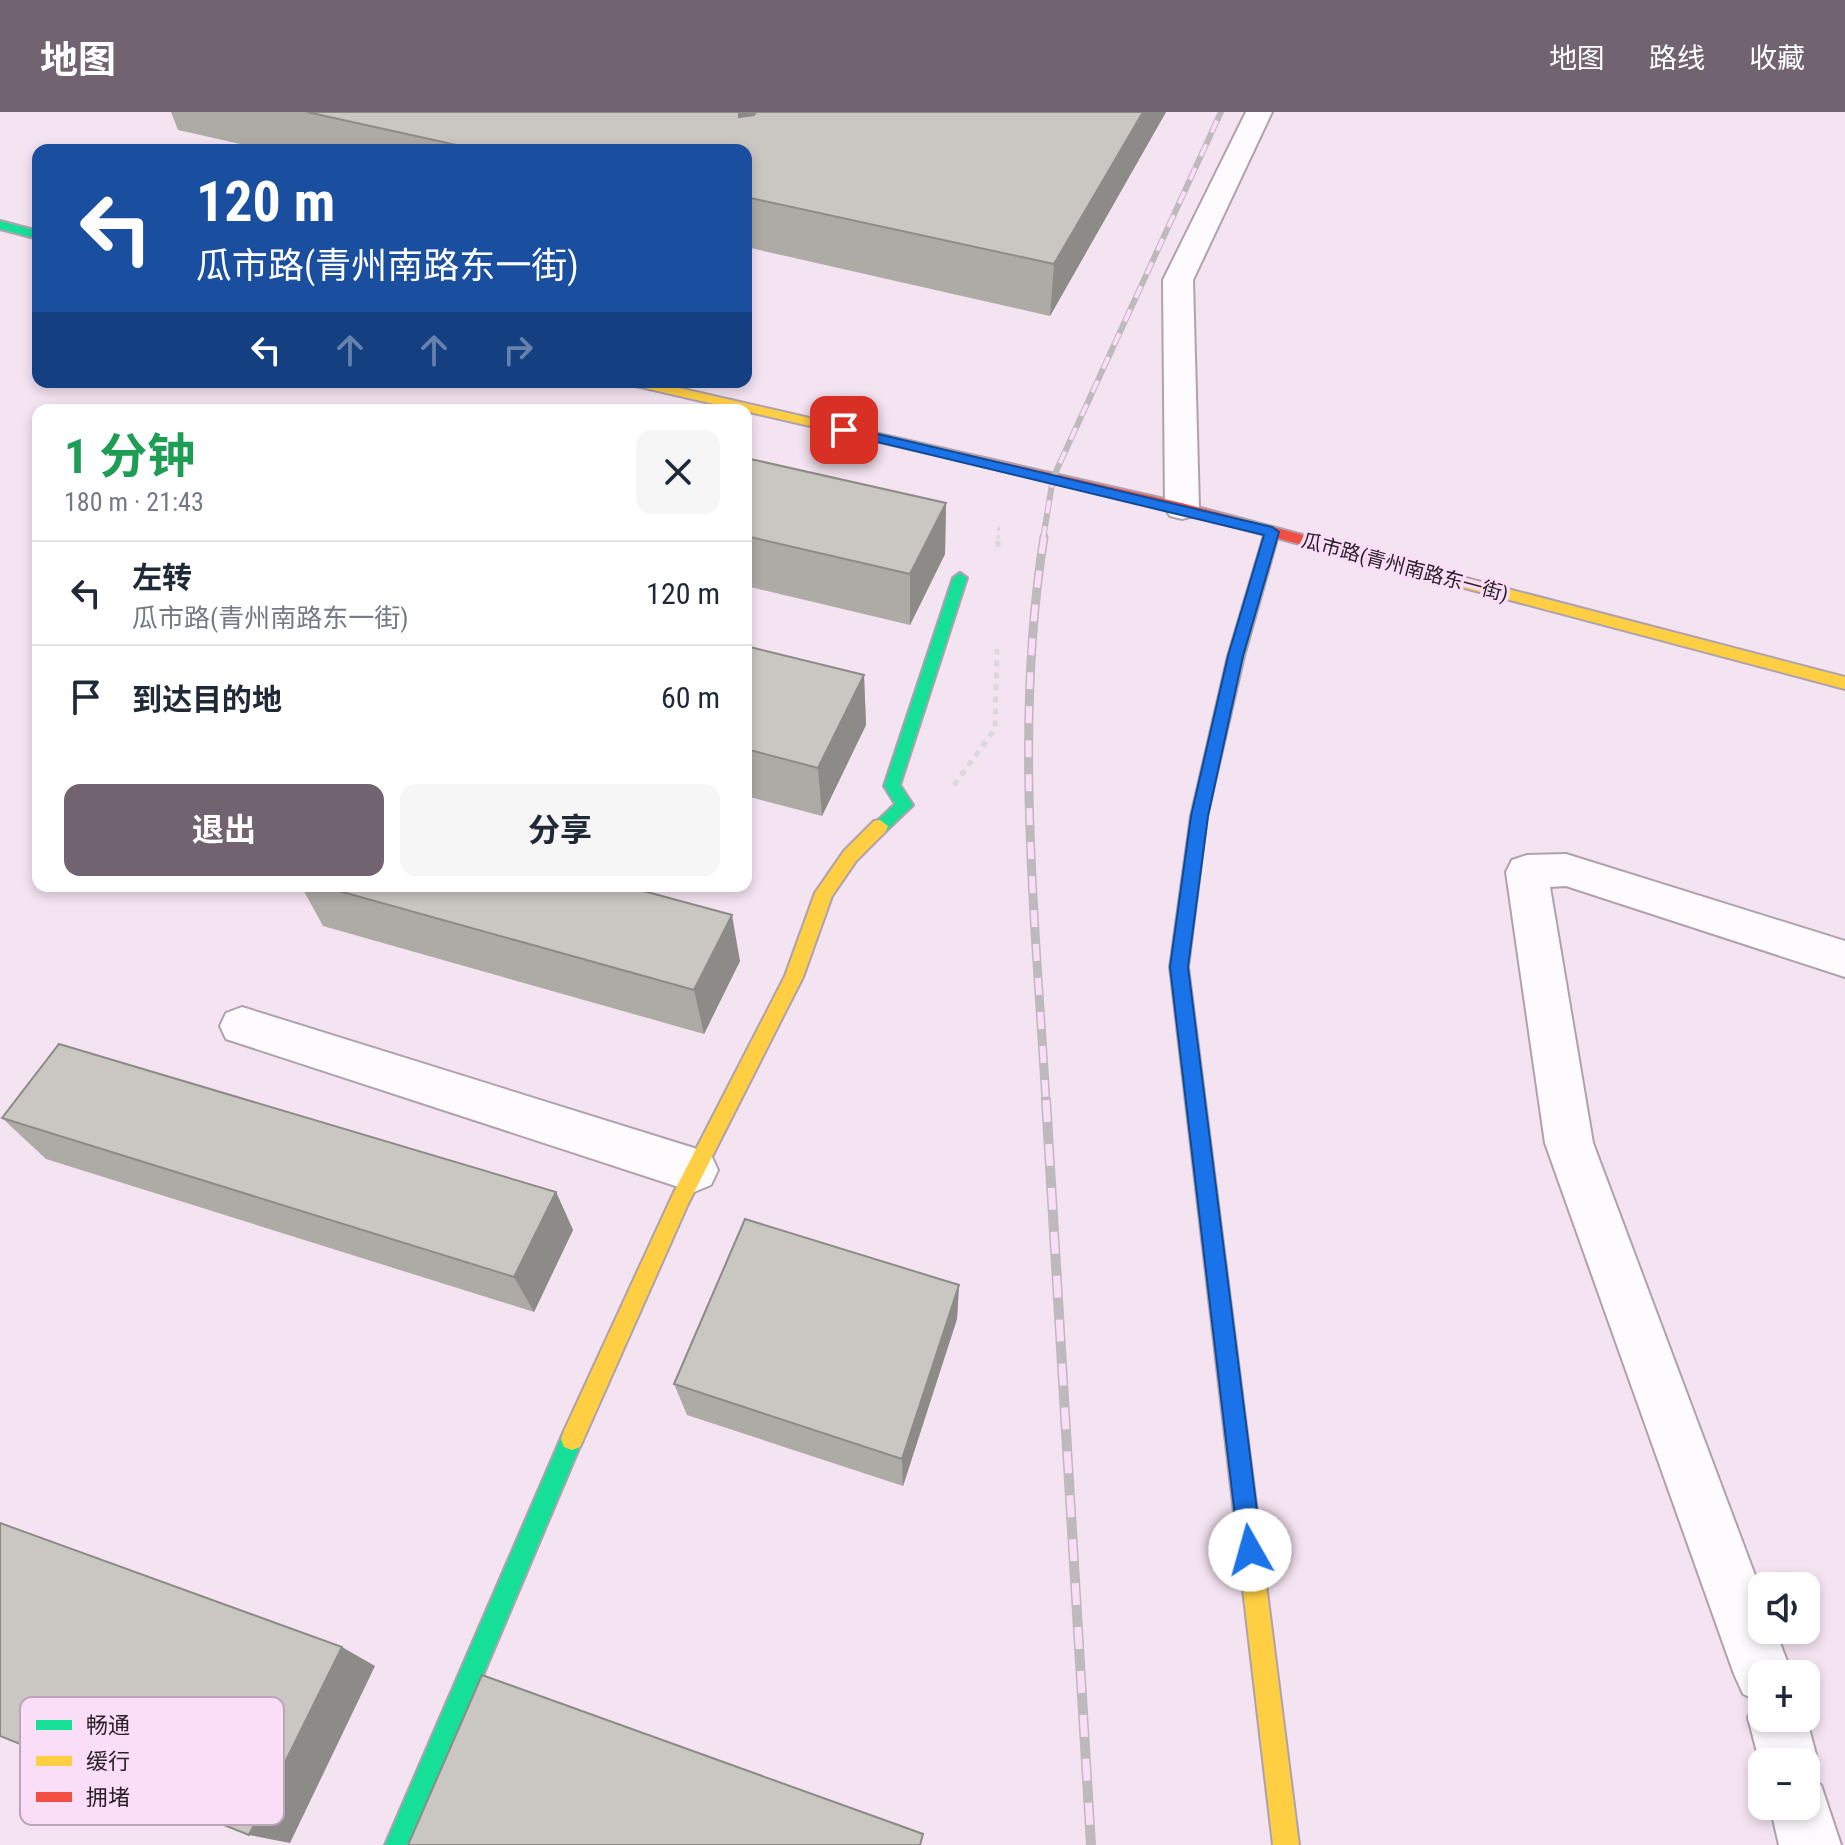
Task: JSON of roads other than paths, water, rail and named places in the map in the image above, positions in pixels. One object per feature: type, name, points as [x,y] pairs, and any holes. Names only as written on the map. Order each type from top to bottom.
[{"type":"street","points":[[1182,508],[1178,280],[1259,112]]},
{"type":"street","points":[[0,225],[32,233]]},
{"type":"street","name":"瓜市路(青州南路东一街)","points":[[662,388],[731,404]]},
{"type":"street","name":"瓜市路(青州南路东一街)","points":[[752,409],[1182,508],[1845,683]]},
{"type":"street","points":[[1272,532],[1236,656],[1199,816],[1179,967],[1286,1845]]},
{"type":"street","points":[[398,1845],[531,1531],[719,1115],[798,972],[823,894],[854,847],[905,805],[892,786],[960,578]]},
{"type":"street","points":[[1758,1660],[1569,1143],[1527,872],[1566,870],[1845,959]]},
{"type":"street","points":[[242,1026],[694,1170]]},
{"type":"street","points":[[1804,1820],[1810,1845]]},
{"type":"railway","points":[[1043,539],[1053,478],[1221,112]]},
{"type":"railway","points":[[1044,537],[1035,607],[1029,748],[1033,890],[1046,1102]]},
{"type":"railway","points":[[1046,1100],[1091,1845]]}]
